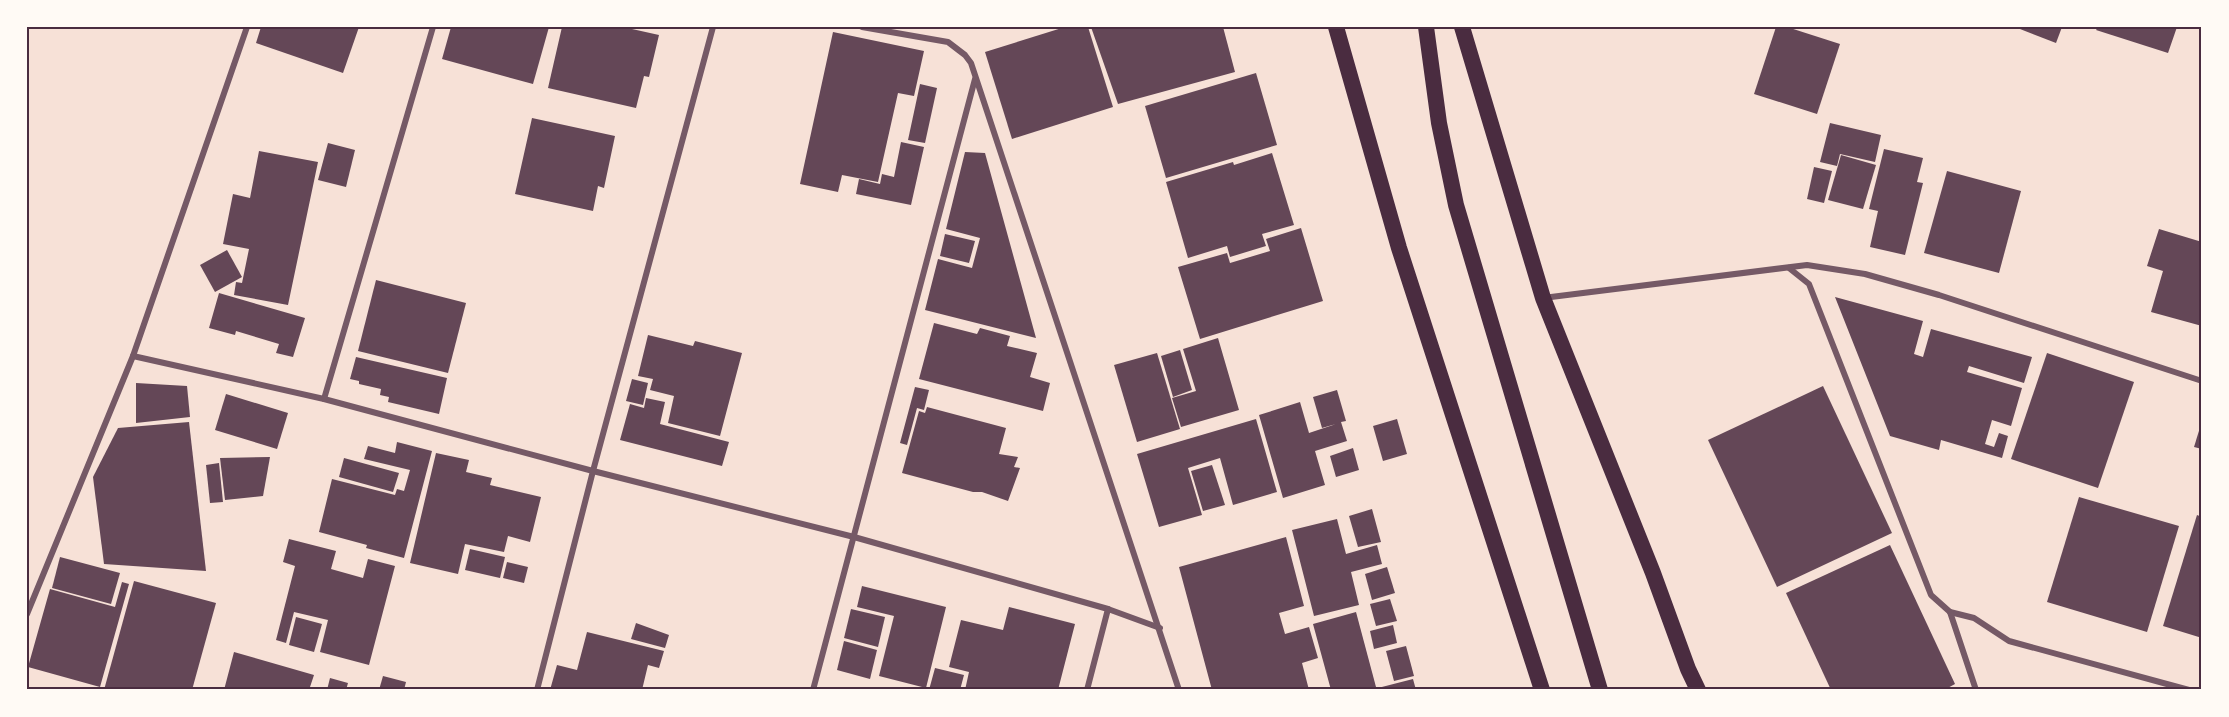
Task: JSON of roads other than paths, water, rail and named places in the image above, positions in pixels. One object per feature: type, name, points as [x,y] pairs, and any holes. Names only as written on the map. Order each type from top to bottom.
[{"type":"highway","points":[[1336,27],[1399,248],[1542,690]]},
{"type":"highway","points":[[1426,27],[1439,123],[1456,205],[1600,690]]},
{"type":"highway","points":[[1462,27],[1543,298],[1698,690]]},
{"type":"street","points":[[324,399],[433,27]]},
{"type":"street","points":[[537,690],[593,471],[713,27]]},
{"type":"street","points":[[862,27],[948,42],[965,55],[971,63],[1179,690]]},
{"type":"street","points":[[27,614],[133,356],[245,28]]},
{"type":"street","points":[[813,690],[975,79]]},
{"type":"street","points":[[1543,298],[1807,265],[1865,273],[2202,381]]},
{"type":"street","points":[[1789,267],[1809,284],[1931,595],[1950,612],[1974,618],[2009,641],[2189,690]]},
{"type":"street","points":[[133,356],[324,399],[593,471],[854,537],[1108,609],[1160,628]]},
{"type":"street","points":[[1087,690],[1108,609]]},
{"type":"street","points":[[1950,612],[1976,690]]}]
